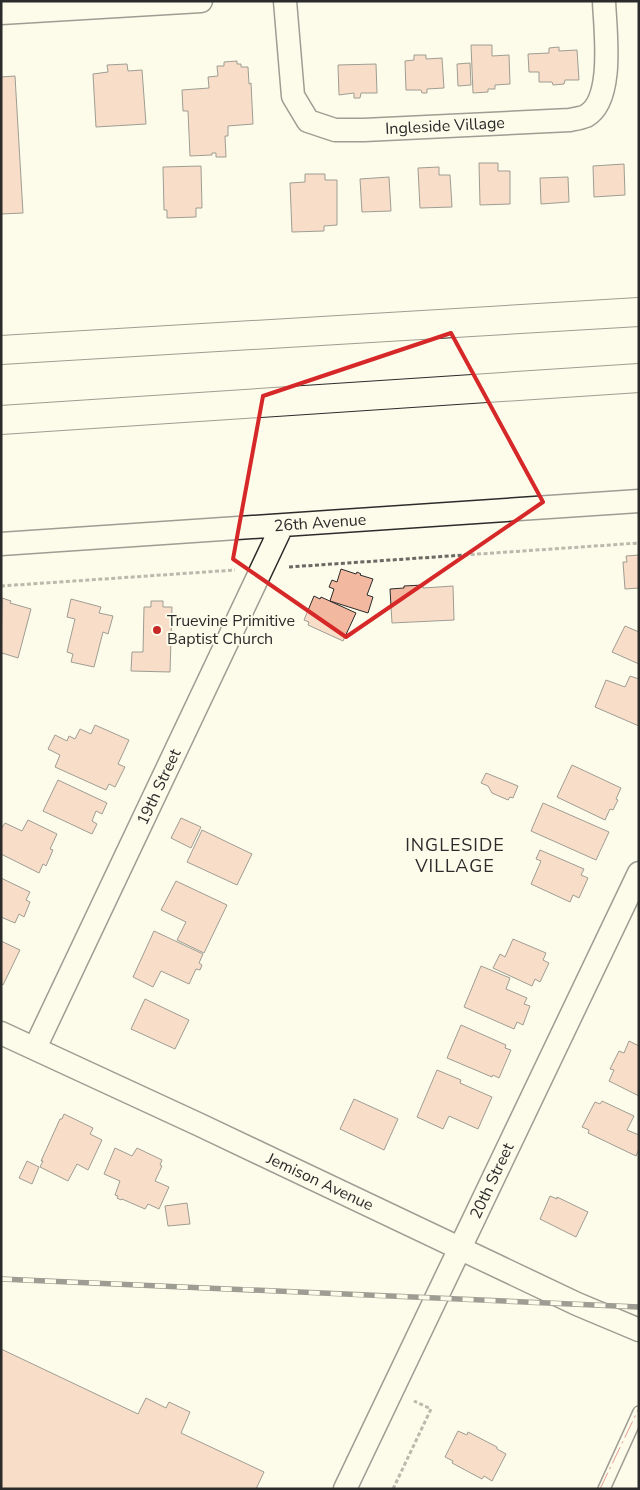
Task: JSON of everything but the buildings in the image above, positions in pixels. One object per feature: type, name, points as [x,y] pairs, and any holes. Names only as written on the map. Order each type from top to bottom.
[{"type":"highway","points":[[1,350],[639,312]]},
{"type":"highway","points":[[1,420],[639,378]]},
{"type":"street","points":[[1,13],[201,1]]},
{"type":"street","name":"Ingleside Village","points":[[285,1],[293,96],[308,120],[335,130],[570,120],[586,116],[595,107],[602,94],[606,50],[604,1]]},
{"type":"street","name":"26th Avenue","points":[[1,544],[639,501]]},
{"type":"street","name":"19th Street","points":[[35,1048],[282,526]]},
{"type":"street","name":"20th Street","points":[[345,1489],[639,873]]},
{"type":"street","name":"Jemison Avenue","points":[[1,1032],[577,1304],[639,1330]]},
{"type":"lane","points":[[604,1489],[639,1412]]},
{"type":"path","points":[[1,586],[639,543]]},
{"type":"path","points":[[393,1390],[431,1409],[393,1489]]},
{"type":"highlighted area","points":[[451,333],[543,502],[346,637],[233,559],[263,396]]},
{"type":"railway","points":[[1,1279],[639,1307]]},
{"type":"power","points":[[600,1489],[639,1408]]},
{"type":"place","name":"Truevine Primitive Baptist Church","points":[[157,630]]},
{"type":"district","name":"INGLESIDE VILLAGE","points":[[455,855]]}]
